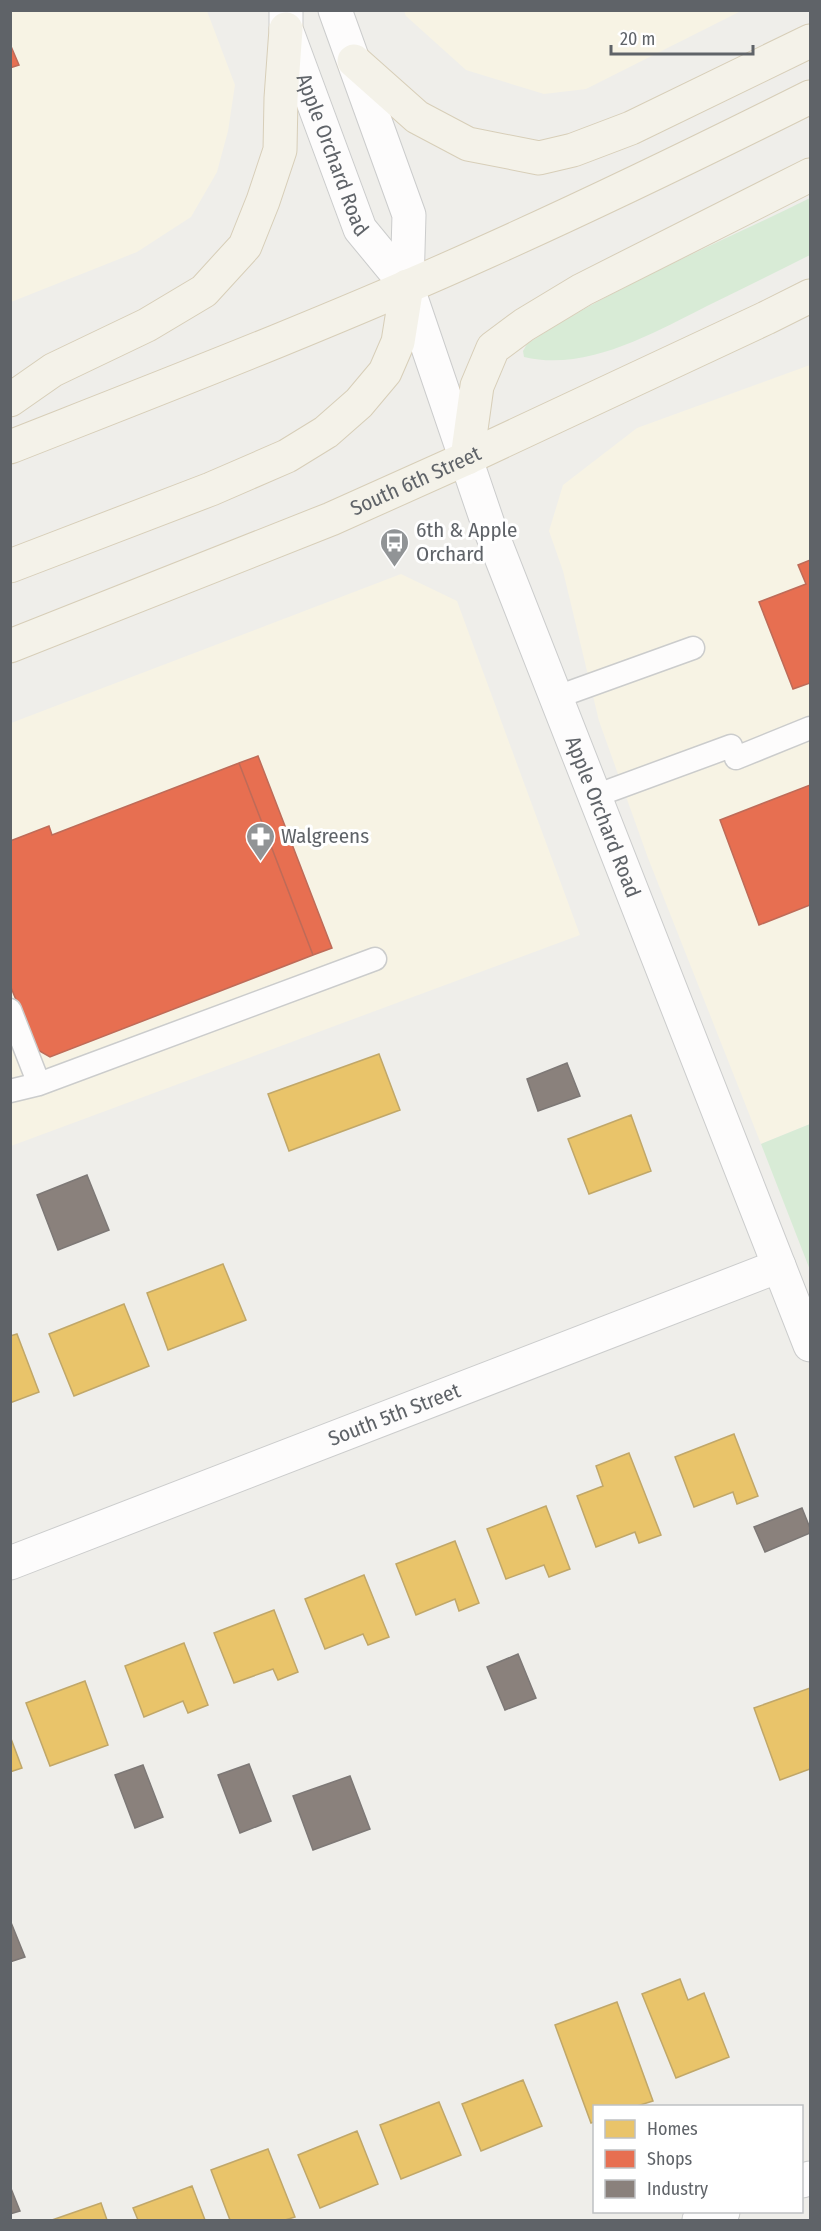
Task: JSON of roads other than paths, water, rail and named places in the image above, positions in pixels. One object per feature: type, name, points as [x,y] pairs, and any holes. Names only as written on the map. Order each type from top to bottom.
[{"type":"main road","points":[[10,400],[53,370],[147,325],[204,291],[245,246],[280,150],[286,20]]},
{"type":"main road","points":[[354,61],[417,117],[468,144],[539,158],[573,150],[631,128],[810,41]]},
{"type":"main road","points":[[10,447],[166,386],[407,286],[622,190],[810,97]]},
{"type":"main road","points":[[467,458],[477,386],[494,348],[524,325],[582,290],[810,176]]},
{"type":"main road","points":[[10,566],[211,489],[287,456],[326,432],[359,403],[385,372],[398,342],[407,286]]},
{"type":"main road","name":"South 6th Street","points":[[10,646],[331,519],[467,458],[810,296]]},
{"type":"street","name":"Apple Orchard Road","points":[[335,10],[409,215],[407,286]]},
{"type":"street","name":"Apple Orchard Road","points":[[286,20],[360,229],[407,286],[488,524],[810,1345]]},
{"type":"street","name":"South 5th Street","points":[[10,1563],[779,1266]]},
{"type":"street","points":[[699,2220],[718,2213]]},
{"type":"lane","points":[[557,697],[693,648]]},
{"type":"lane","points":[[595,796],[810,729]]},
{"type":"lane","points":[[10,1091],[39,1084],[375,959]]},
{"type":"lane","points":[[10,1010],[39,1084]]},
{"type":"place","name":"6th & Apple Orchard","points":[[395,568]]},
{"type":"place","name":"Walgreens","points":[[260,862]]}]
